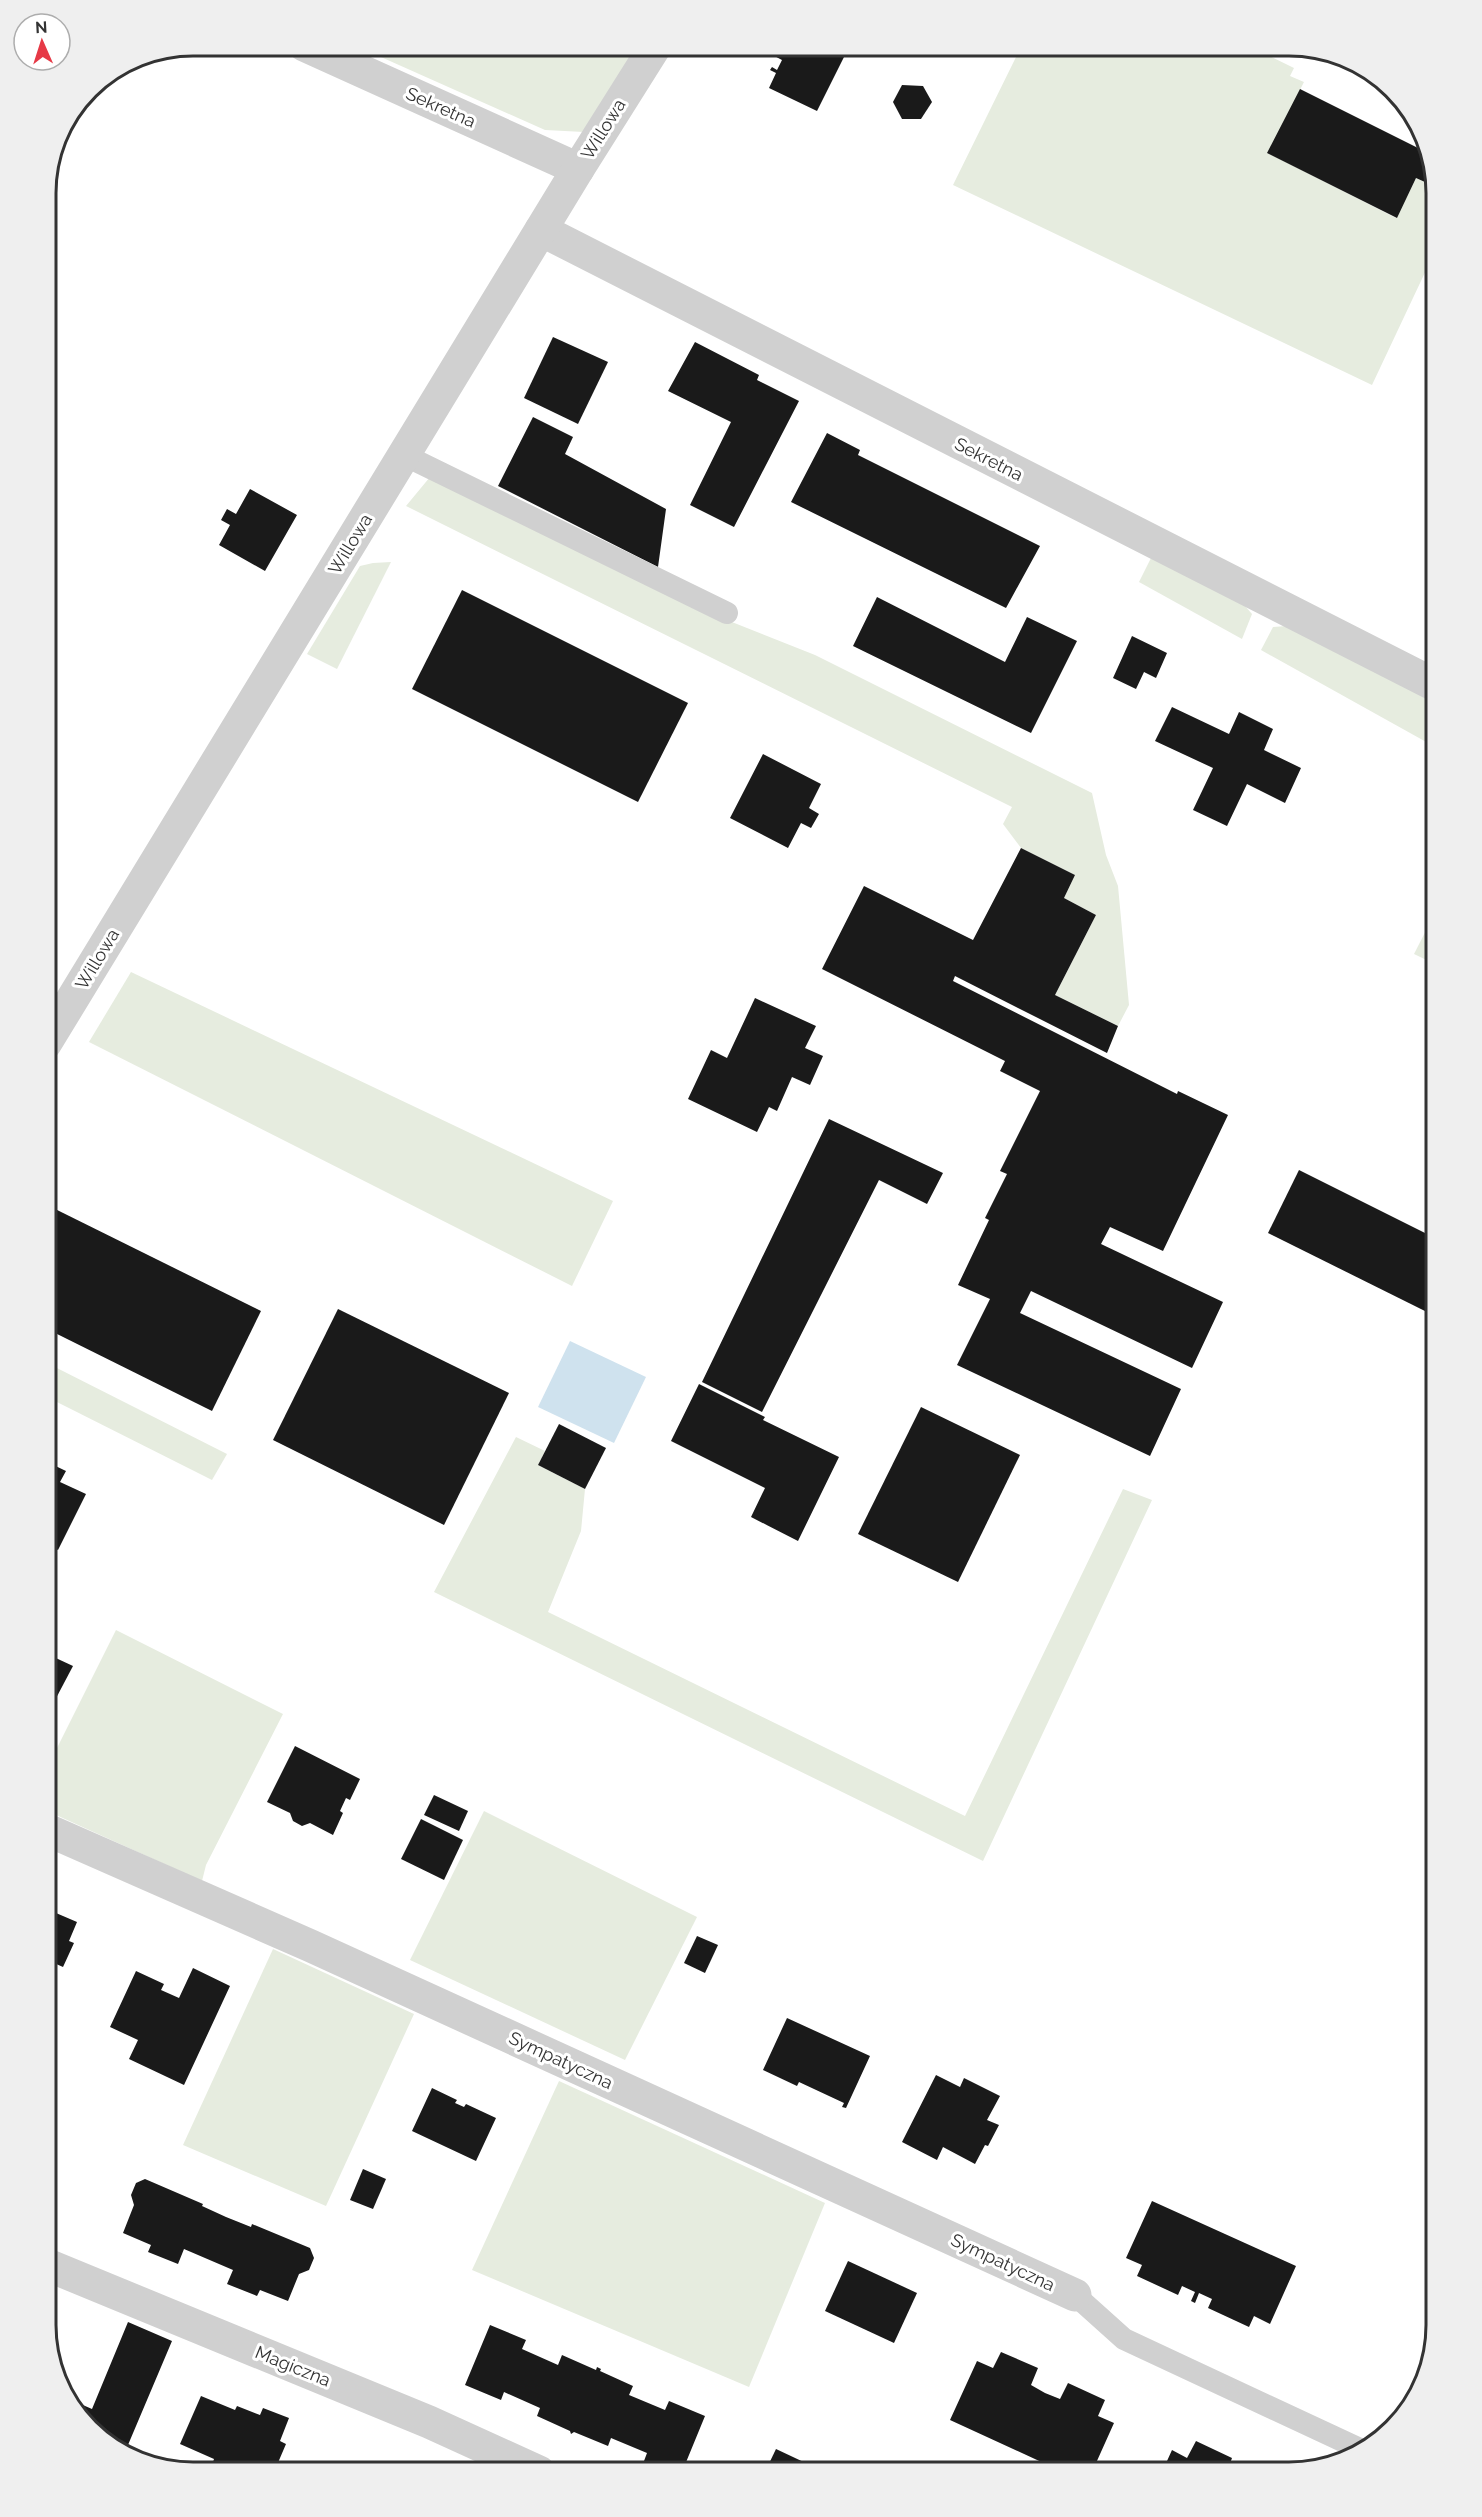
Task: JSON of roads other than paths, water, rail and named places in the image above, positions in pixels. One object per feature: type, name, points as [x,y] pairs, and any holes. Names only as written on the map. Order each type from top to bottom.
[{"type":"street","name":"Sekretna","points":[[328,56],[578,169]]},
{"type":"street","name":"Willowa","points":[[56,1026],[649,56]]},
{"type":"street","name":"Sekretna","points":[[541,230],[1426,680]]},
{"type":"street","name":"Sympatyczna","points":[[56,1834],[311,1946],[1075,2295]]},
{"type":"street","name":"Magiczna","points":[[56,2269],[429,2422],[515,2461]]},
{"type":"lane","points":[[404,455],[727,613]]},
{"type":"lane","points":[[1075,2295],[1124,2339],[1353,2446]]},
{"type":"water","points":[[570,1341],[646,1377],[614,1443],[538,1407]]}]
